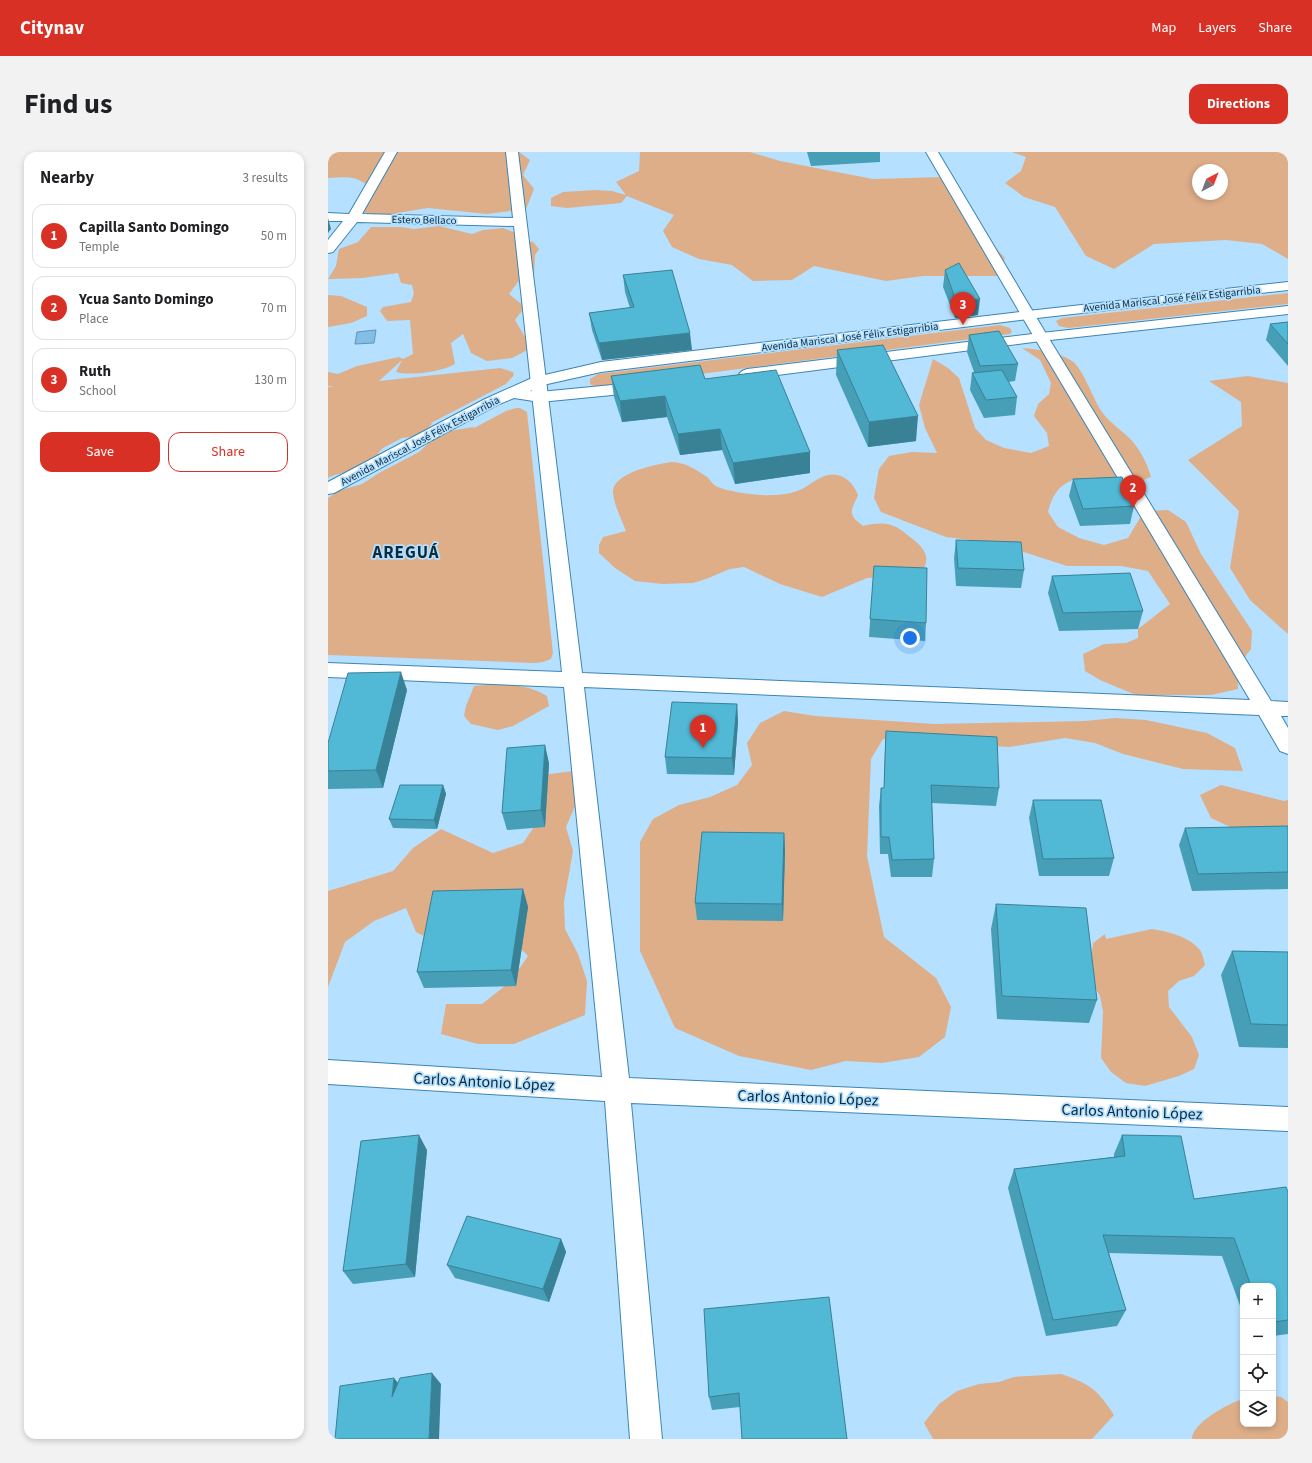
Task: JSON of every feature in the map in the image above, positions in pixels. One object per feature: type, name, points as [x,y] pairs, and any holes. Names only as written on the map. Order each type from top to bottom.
[{"type":"street","points":[[328,249],[353,218],[391,152]]},
{"type":"street","points":[[512,152],[573,680],[617,1090],[646,1439]]},
{"type":"street","points":[[932,152],[1041,337],[1288,746]]},
{"type":"street","name":"Estero Bellaco","points":[[328,217],[520,222]]},
{"type":"street","name":"Avenida Mariscal José Félix Estigarribia","points":[[328,489],[490,402],[538,381],[600,367],[1028,315],[1288,286]]},
{"type":"street","name":"Avenida Mariscal José Félix Estigarribia","points":[[735,375],[1041,337],[1288,310]]},
{"type":"street","name":"Avenida Mariscal José Félix Estigarribia","points":[[512,393],[540,398],[657,385]]},
{"type":"street","points":[[328,670],[1288,709]]},
{"type":"street","name":"Carlos Antonio López","points":[[328,1072],[617,1090],[1288,1119]]},
{"type":"shaded area","points":[[328,152],[519,152],[530,160],[523,175],[534,189],[526,209],[487,214],[428,208],[385,215],[367,214],[354,207],[367,185],[353,178],[328,178]]},
{"type":"shaded area","points":[[640,152],[750,152],[780,161],[873,179],[943,177],[959,208],[1005,258],[999,276],[923,276],[886,281],[814,266],[792,280],[753,281],[732,265],[699,259],[672,247],[663,231],[674,215],[627,196],[621,203],[567,208],[551,206],[551,198],[563,192],[595,190],[612,191],[626,195],[616,182],[639,171]]},
{"type":"shaded area","points":[[1012,152],[1288,152],[1288,259],[1262,244],[1226,240],[1154,244],[1114,269],[1086,256],[1055,207],[1024,197],[1005,183],[1021,171],[1026,157]]},
{"type":"shaded area","points":[[439,226],[472,234],[483,230],[503,228],[516,233],[523,240],[533,242],[539,249],[535,255],[534,276],[518,282],[509,294],[525,307],[515,320],[525,337],[534,341],[533,347],[512,358],[487,361],[471,353],[463,334],[451,343],[455,364],[449,367],[434,371],[409,374],[396,372],[402,360],[379,381],[500,368],[513,372],[514,375],[506,384],[431,423],[432,424],[420,436],[402,438],[383,448],[378,453],[381,466],[337,474],[328,478],[328,387],[334,386],[328,386],[328,372],[338,374],[357,366],[399,357],[403,359],[413,354],[410,320],[387,321],[380,311],[383,307],[411,302],[414,293],[412,285],[401,283],[398,273],[362,278],[328,279],[336,266],[339,249],[358,242],[371,227],[401,227],[414,229]]},
{"type":"shaded area","points":[[1288,293],[1288,304],[1068,328],[1059,326],[1056,321],[1062,318]]},
{"type":"shaded area","points":[[328,295],[341,296],[367,307],[367,316],[351,323],[328,327]]},
{"type":"shaded area","points":[[1000,325],[1010,328],[1012,332],[1010,334],[600,387],[590,384],[590,379],[598,374]]},
{"type":"shaded area","points":[[1022,348],[1041,350],[1061,355],[1076,364],[1103,413],[1130,439],[1138,449],[1151,477],[1130,484],[1122,484],[1108,480],[1085,478],[1076,479],[1062,486],[1056,493],[1048,512],[1058,527],[1079,538],[1104,545],[1128,538],[1144,511],[1168,510],[1186,522],[1201,554],[1252,631],[1251,649],[1238,666],[1238,689],[1211,695],[1136,695],[1100,680],[1085,671],[1083,654],[1104,644],[1126,643],[1138,638],[1138,629],[1170,604],[1148,571],[1121,566],[1067,566],[996,543],[946,537],[881,512],[874,498],[879,469],[889,456],[912,452],[937,453],[925,428],[919,405],[933,359],[948,368],[959,378],[975,428],[986,440],[1004,448],[1031,453],[1049,446],[1047,433],[1034,416],[1038,404],[1049,394],[1051,383],[1040,360]]},
{"type":"shaded area","points":[[1248,376],[1288,383],[1288,634],[1250,600],[1230,568],[1239,511],[1188,460],[1242,426],[1241,402],[1209,381]]},
{"type":"shaded area","points":[[520,408],[527,412],[553,653],[551,659],[534,663],[328,655],[328,498],[338,491],[362,484],[379,473],[419,452],[432,440],[450,431],[474,428],[506,411]]},
{"type":"shaded area","points":[[672,462],[691,467],[699,471],[715,485],[721,488],[735,492],[760,495],[790,493],[800,490],[824,476],[833,474],[838,475],[850,482],[858,495],[852,509],[854,518],[863,526],[884,524],[899,528],[920,545],[925,554],[926,564],[919,575],[867,578],[822,597],[780,584],[744,567],[730,569],[693,583],[663,584],[635,581],[615,568],[599,553],[599,545],[603,537],[626,531],[616,505],[613,490],[621,478],[629,474],[648,467]]},
{"type":"shaded area","points":[[496,684],[535,690],[547,696],[549,706],[513,726],[498,730],[471,724],[464,716],[466,706],[474,686]]},
{"type":"shaded area","points":[[784,711],[815,716],[935,724],[1085,721],[1115,718],[1146,720],[1207,733],[1235,748],[1243,771],[1183,769],[1123,754],[1095,743],[1065,738],[1009,747],[883,739],[871,759],[867,856],[884,937],[936,978],[951,1007],[945,1037],[919,1057],[882,1063],[846,1061],[811,1070],[739,1056],[675,1028],[640,951],[640,842],[653,819],[679,805],[710,797],[737,785],[752,765],[747,743],[760,723]]},
{"type":"shaded area","points":[[573,771],[576,804],[566,827],[573,851],[564,902],[565,929],[578,954],[587,981],[585,1015],[514,1044],[478,1044],[441,1034],[446,1004],[482,1004],[510,982],[528,956],[490,917],[443,946],[416,932],[406,908],[374,921],[345,942],[328,987],[328,891],[393,871],[413,848],[441,829],[493,853],[523,843],[538,821],[542,775]]},
{"type":"shaded area","points":[[1221,785],[1284,801],[1288,800],[1288,839],[1254,838],[1211,818],[1200,795]]},
{"type":"shaded area","points":[[1152,929],[1171,933],[1190,941],[1200,950],[1203,955],[1205,965],[1194,976],[1179,981],[1168,991],[1169,1007],[1192,1037],[1199,1055],[1194,1069],[1179,1076],[1145,1086],[1126,1083],[1111,1072],[1101,1058],[1103,1012],[1100,996],[1092,983],[1090,969],[1093,943],[1105,934],[1106,939]]},
{"type":"shaded area","points":[[1061,1374],[1092,1388],[1103,1399],[1114,1415],[1092,1439],[933,1439],[924,1423],[939,1404],[957,1391],[979,1384],[999,1382],[1014,1377]]},
{"type":"shaded area","points":[[1276,1396],[1281,1397],[1288,1402],[1288,1439],[1192,1439],[1194,1433],[1204,1420],[1212,1414],[1240,1400],[1240,1427],[1276,1427]]},
{"type":"water","points":[[376,330],[374,343],[355,344],[357,332]]},
{"type":"building","points":[[959,263],[980,299],[956,301],[945,270]]},
{"type":"building","points":[[672,270],[690,333],[599,343],[589,313],[634,307],[623,275]]},
{"type":"building","points":[[1288,322],[1288,344],[1270,324]]},
{"type":"building","points":[[999,331],[1018,364],[980,366],[969,335]]},
{"type":"building","points":[[883,345],[918,416],[869,422],[837,350]]},
{"type":"building","points":[[700,365],[705,379],[776,370],[810,452],[733,463],[720,429],[678,434],[665,396],[620,401],[611,376]]},
{"type":"building","points":[[1002,370],[1017,397],[986,400],[972,373]]},
{"type":"building","points":[[1122,477],[1134,506],[1083,509],[1073,479]]},
{"type":"building","points":[[956,540],[1021,542],[1024,570],[958,568]]},
{"type":"building","points":[[874,566],[927,568],[926,623],[870,619]]},
{"type":"building","points":[[1130,573],[1143,611],[1063,613],[1052,576]]},
{"type":"building","points":[[401,672],[376,770],[328,771],[328,743],[348,673]]},
{"type":"building","points":[[672,702],[737,704],[732,758],[665,757]]},
{"type":"building","points":[[886,731],[997,737],[999,788],[931,785],[934,859],[892,860],[889,837],[881,837],[881,788],[884,788]]},
{"type":"building","points":[[545,745],[541,810],[502,813],[507,748]]},
{"type":"building","points":[[400,785],[443,785],[434,820],[389,819]]},
{"type":"building","points":[[1033,800],[1101,800],[1114,858],[1043,859]]},
{"type":"building","points":[[1288,826],[1288,872],[1198,874],[1185,828]]},
{"type":"building","points":[[702,832],[784,833],[782,904],[695,903]]},
{"type":"building","points":[[523,889],[511,970],[417,972],[433,891]]},
{"type":"building","points":[[996,904],[1086,908],[1097,1000],[1002,996]]},
{"type":"building","points":[[1232,951],[1288,952],[1288,1025],[1251,1024]]},
{"type":"building","points":[[419,1135],[406,1264],[343,1271],[361,1141]]},
{"type":"building","points":[[1122,1135],[1181,1136],[1194,1199],[1286,1187],[1288,1192],[1288,1320],[1276,1322],[1276,1283],[1250,1283],[1234,1238],[1103,1235],[1126,1310],[1053,1320],[1014,1169],[1125,1156]]},
{"type":"building","points":[[467,1216],[561,1239],[543,1289],[447,1265]]},
{"type":"building","points":[[829,1297],[847,1439],[742,1439],[739,1393],[709,1397],[704,1309]]},
{"type":"building","points":[[432,1373],[429,1439],[335,1439],[340,1386],[394,1378],[392,1397],[400,1378]]},
{"type":"place","name":"Ruth","points":[[963,325]]},
{"type":"place","name":"Ycua Santo Domingo","points":[[1133,508]]},
{"type":"place","name":"Capilla Santo Domingo","points":[[703,748]]},
{"type":"district","name":"AREGUÁ","points":[[406,553]]}]
